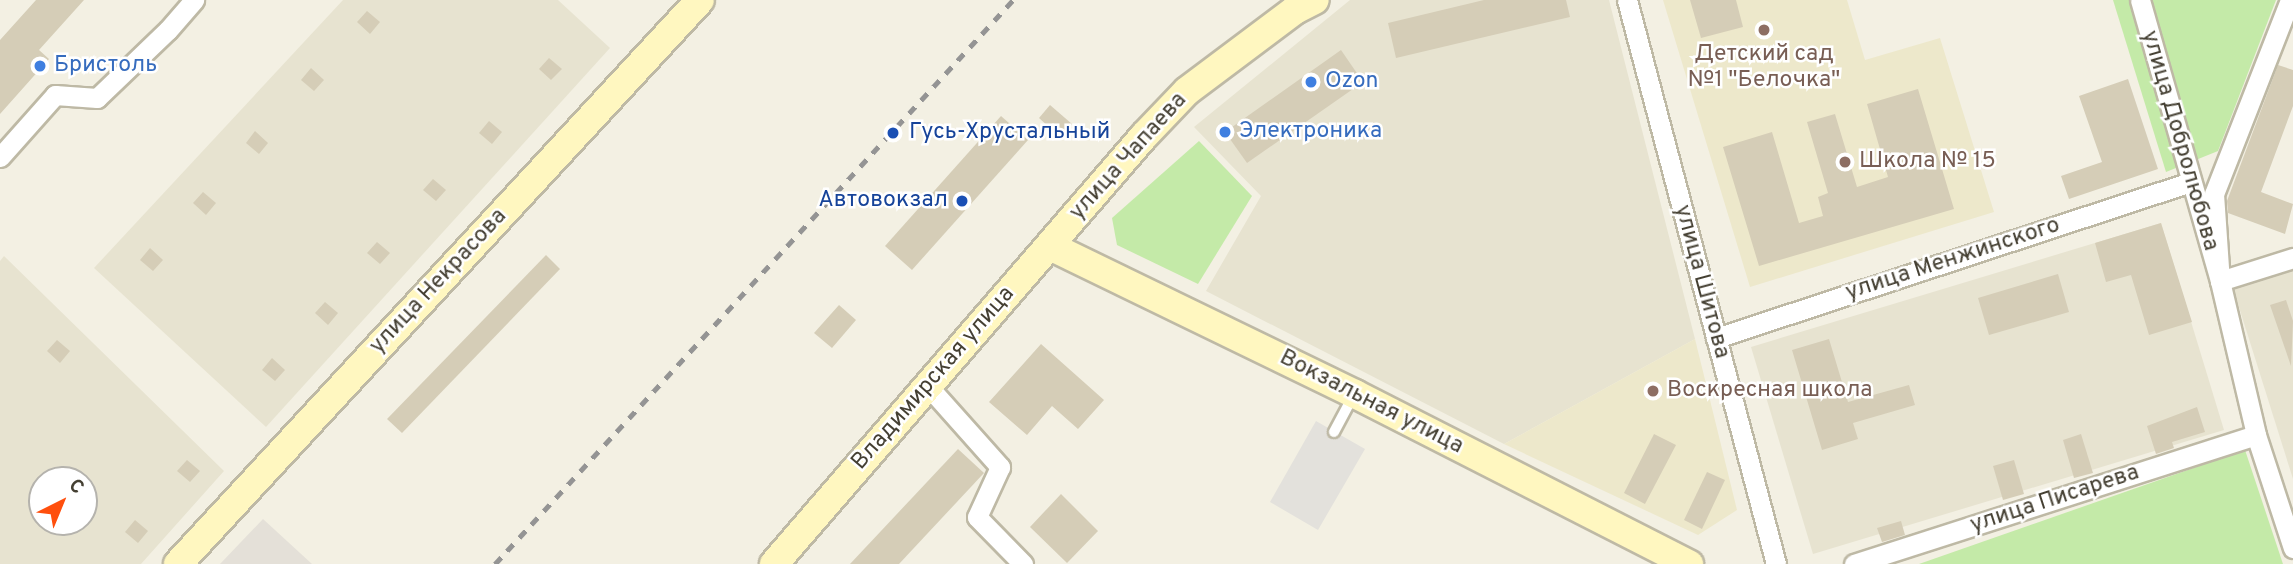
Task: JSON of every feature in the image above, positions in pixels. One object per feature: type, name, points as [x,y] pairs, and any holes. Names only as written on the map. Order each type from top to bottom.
[{"type":"street","points":[[0,157],[55,95],[97,98],[168,30],[194,0]]},
{"type":"street","name":"улица Некрасова","points":[[178,564],[700,0]]},
{"type":"street","name":"улица Чапаева","points":[[1050,246],[1144,136],[1187,92],[1267,30],[1315,0]]},
{"type":"street","name":"улица Шитова","points":[[1627,0],[1776,564]]},
{"type":"street","name":"улица Добролюбова","points":[[2140,0],[2220,281],[2256,435],[2293,548]]},
{"type":"street","name":"улица Добролюбова","points":[[2220,281],[2214,194],[2290,0]]},
{"type":"street","name":"улица Менжинского","points":[[1716,338],[2191,183]]},
{"type":"street","name":"Владимирская улица","points":[[774,564],[1050,246]]},
{"type":"street","name":"Вокзальная улица","points":[[1050,246],[1355,394],[1689,564]]},
{"type":"street","points":[[2220,281],[2293,258]]},
{"type":"street","points":[[927,385],[1000,467],[977,517],[1023,564]]},
{"type":"street","name":"улица Писарева","points":[[1854,564],[2256,435]]},
{"type":"lane","points":[[1334,432],[1355,394]]},
{"type":"shaded area","points":[[343,0],[558,0],[610,48],[266,427],[94,268]]},
{"type":"shaded area","points":[[1350,0],[1609,0],[1695,339],[1504,444],[1206,291],[1261,196],[1194,127]]},
{"type":"shaded area","name":"Школа № 15","points":[[1663,0],[1847,0],[1865,60],[1940,38],[1994,212],[1750,287]]},
{"type":"shaded area","points":[[2161,223],[2224,430],[1813,554],[1751,347]]},
{"type":"shaded area","points":[[4,256],[224,471],[141,564],[0,564],[0,261]]},
{"type":"shaded area","points":[[2293,266],[2293,479],[2232,285]]},
{"type":"shaded area","name":"Воскресная школа","points":[[1695,339],[1737,510],[1698,535],[1504,444]]},
{"type":"shaded area","points":[[1316,421],[1365,449],[1318,530],[1270,502]]},
{"type":"shaded area","points":[[263,519],[312,564],[220,564]]},
{"type":"green space","points":[[2113,0],[2276,0],[2218,151],[2166,172]]},
{"type":"green space","points":[[1199,141],[1252,196],[1198,284],[1117,245],[1112,218]]},
{"type":"green space","points":[[2245,450],[2283,564],[1919,564]]},
{"type":"building","points":[[36,0],[84,0],[39,50],[49,59],[0,114],[0,40]]},
{"type":"building","points":[[1484,0],[1566,0],[1570,17],[1396,58],[1388,23]]},
{"type":"building","points":[[1690,0],[1736,0],[1743,27],[1701,38]]},
{"type":"building","points":[[367,11],[380,22],[370,34],[357,22]]},
{"type":"building","points":[[1341,50],[1363,82],[1247,163],[1225,132]]},
{"type":"building","points":[[549,58],[562,69],[551,80],[539,69]]},
{"type":"building","points":[[2278,65],[2293,70],[2293,106],[2261,192],[2293,204],[2285,234],[2228,213],[2227,201]]},
{"type":"building","points":[[311,68],[324,80],[314,91],[301,80]]},
{"type":"building","points":[[2128,79],[2158,169],[2069,199],[2061,176],[2102,162],[2079,96]]},
{"type":"building","points":[[1918,89],[1954,209],[1759,266],[1723,147],[1772,132],[1799,223],[1823,216],[1818,197],[1828,193],[1807,122],[1835,114],[1857,187],[1888,177],[1867,104]]},
{"type":"building","points":[[1050,105],[1072,124],[1060,137],[1039,118]]},
{"type":"building","name":"Гусь-Хрустальный","points":[[1001,116],[1028,140],[912,270],[885,246]]},
{"type":"building","points":[[489,121],[502,132],[492,144],[479,133]]},
{"type":"building","points":[[255,131],[268,143],[259,154],[246,143]]},
{"type":"building","points":[[433,179],[446,190],[436,201],[423,190]]},
{"type":"building","points":[[203,192],[216,203],[206,215],[193,203]]},
{"type":"building","points":[[2161,223],[2192,322],[2149,335],[2131,275],[2106,282],[2095,243]]},
{"type":"building","points":[[377,242],[390,253],[380,264],[367,253]]},
{"type":"building","points":[[150,248],[163,260],[153,271],[140,260]]},
{"type":"building","points":[[546,255],[560,269],[402,433],[387,419]]},
{"type":"building","points":[[2058,274],[2069,312],[1989,335],[1978,298]]},
{"type":"building","points":[[2286,300],[2293,321],[2291,366],[2270,305]]},
{"type":"building","points":[[325,302],[338,313],[328,325],[315,313]]},
{"type":"building","points":[[839,305],[856,320],[832,348],[814,333]]},
{"type":"building","points":[[1829,339],[1848,402],[1909,385],[1915,405],[1853,423],[1858,439],[1822,450],[1792,350]]},
{"type":"building","points":[[57,340],[70,351],[60,363],[47,351]]},
{"type":"building","points":[[1041,344],[1104,400],[1078,429],[1052,406],[1027,435],[989,402]]},
{"type":"building","points":[[272,358],[285,370],[275,381],[262,370]]},
{"type":"building","points":[[2197,407],[2205,432],[2172,442],[2174,448],[2156,454],[2147,426]]},
{"type":"building","points":[[1654,434],[1676,445],[1645,504],[1624,493]]},
{"type":"building","points":[[2081,434],[2093,473],[2074,478],[2063,440]]},
{"type":"building","points":[[958,449],[984,473],[899,564],[850,564]]},
{"type":"building","points":[[187,460],[200,471],[190,482],[177,471]]},
{"type":"building","points":[[2014,460],[2024,494],[2003,500],[1993,466]]},
{"type":"building","points":[[1707,472],[1725,480],[1702,529],[1684,520]]},
{"type":"building","points":[[1061,494],[1098,531],[1067,563],[1030,527]]},
{"type":"building","points":[[135,520],[148,531],[138,543],[125,532]]},
{"type":"building","points":[[1901,521],[1905,535],[1882,542],[1877,528]]},
{"type":"railway","points":[[495,564],[1013,0]]},
{"type":"place","name":"Детский сад №1 \"Белочка\"","points":[[1764,30]]},
{"type":"place","name":"Бристоль","points":[[40,66]]},
{"type":"place","name":"Ozon","points":[[1311,82]]},
{"type":"place","name":"Электроника","points":[[1225,132]]},
{"type":"place","name":"Гусь-Хрустальный","points":[[893,133]]},
{"type":"place","name":"Школа № 15","points":[[1845,162]]},
{"type":"place","name":"Автовокзал","points":[[962,201]]},
{"type":"place","name":"Воскресная школа","points":[[1653,391]]}]
